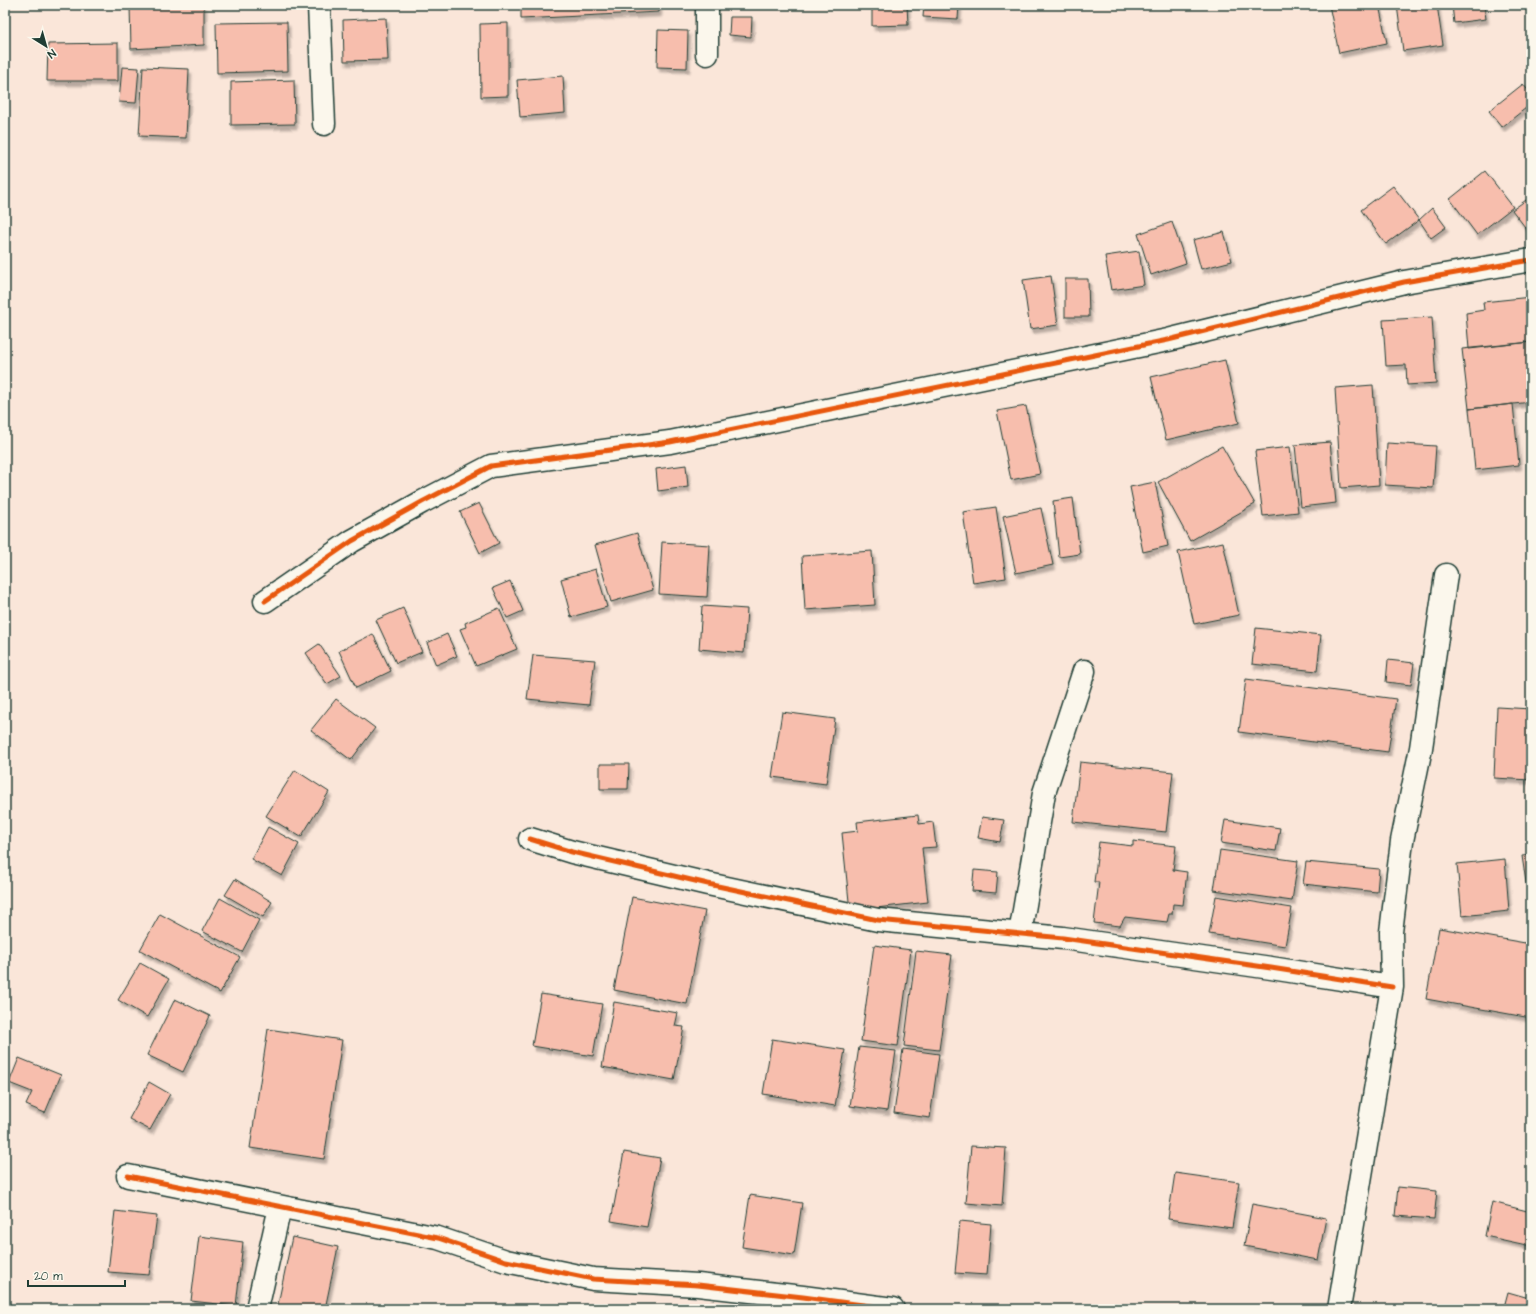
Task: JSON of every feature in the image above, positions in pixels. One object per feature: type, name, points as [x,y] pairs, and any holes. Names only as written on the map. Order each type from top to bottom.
[{"type":"street","points":[[318,5],[324,124]]},
{"type":"street","points":[[707,5],[707,54]]},
{"type":"street","points":[[265,601],[352,541],[491,466],[670,442],[1168,340],[1404,282],[1531,260]]},
{"type":"street","points":[[1339,1309],[1392,987],[1391,932],[1402,841],[1421,748],[1446,575]]},
{"type":"street","points":[[1020,934],[1044,793],[1084,672]]},
{"type":"street","points":[[530,839],[572,852],[708,884],[878,920],[1063,938],[1240,963],[1392,987]]},
{"type":"street","points":[[128,1176],[438,1238],[506,1261],[593,1279],[698,1285],[893,1309]]},
{"type":"street","points":[[257,1309],[280,1207]]},
{"type":"building","points":[[130,5],[204,5],[204,45],[131,49]]},
{"type":"building","points":[[521,5],[659,5],[659,12],[521,19]]},
{"type":"building","points":[[872,5],[907,5],[908,25],[872,26]]},
{"type":"building","points":[[924,5],[959,5],[958,19],[923,17]]},
{"type":"building","points":[[1329,5],[1379,5],[1387,43],[1339,53]]},
{"type":"building","points":[[1397,5],[1437,5],[1443,45],[1403,51]]},
{"type":"building","points":[[1452,5],[1484,5],[1486,19],[1454,23]]},
{"type":"building","points":[[730,17],[752,17],[751,37],[729,35]]},
{"type":"building","points":[[386,18],[388,60],[344,61],[343,20]]},
{"type":"building","points":[[287,22],[288,71],[217,73],[216,23]]},
{"type":"building","points":[[508,23],[508,96],[481,97],[480,24]]},
{"type":"building","points":[[658,30],[688,31],[687,68],[657,67]]},
{"type":"building","points":[[118,43],[118,81],[47,81],[48,44]]},
{"type":"building","points":[[122,67],[139,68],[136,103],[119,102]]},
{"type":"building","points":[[143,67],[189,69],[186,138],[139,136]]},
{"type":"building","points":[[563,76],[565,113],[520,117],[517,80]]},
{"type":"building","points":[[294,80],[295,124],[231,125],[231,82]]},
{"type":"building","points":[[1523,84],[1531,94],[1531,104],[1502,127],[1489,111]]},
{"type":"building","points":[[1485,171],[1513,207],[1477,235],[1450,199]]},
{"type":"building","points":[[1393,186],[1419,220],[1386,244],[1361,210]]},
{"type":"building","points":[[1529,198],[1531,201],[1531,229],[1528,231],[1512,210]]},
{"type":"building","points":[[1432,208],[1446,227],[1431,238],[1419,220]]},
{"type":"building","points":[[1172,222],[1186,263],[1151,275],[1138,234]]},
{"type":"building","points":[[1224,232],[1232,261],[1201,269],[1193,240]]},
{"type":"building","points":[[1139,251],[1144,285],[1111,290],[1105,256]]},
{"type":"building","points":[[1051,276],[1058,325],[1030,329],[1023,280]]},
{"type":"building","points":[[1065,279],[1088,279],[1089,317],[1065,317]]},
{"type":"building","points":[[1531,297],[1531,342],[1469,349],[1466,313],[1484,310],[1483,302]]},
{"type":"building","points":[[1432,317],[1436,383],[1407,385],[1406,365],[1386,366],[1383,320]]},
{"type":"building","points":[[1531,342],[1531,402],[1469,409],[1462,349]]},
{"type":"building","points":[[1225,360],[1239,423],[1166,440],[1151,377]]},
{"type":"building","points":[[1373,385],[1379,485],[1341,488],[1335,388]]},
{"type":"building","points":[[1513,404],[1519,465],[1475,470],[1469,409]]},
{"type":"building","points":[[1026,406],[1040,474],[1011,480],[997,411]]},
{"type":"building","points":[[1330,442],[1336,503],[1301,507],[1295,445]]},
{"type":"building","points":[[1387,443],[1436,446],[1433,488],[1385,485]]},
{"type":"building","points":[[1222,446],[1255,504],[1190,541],[1158,482]]},
{"type":"building","points":[[1290,447],[1298,512],[1263,516],[1255,451]]},
{"type":"building","points":[[686,465],[688,487],[658,491],[656,469]]},
{"type":"building","points":[[1155,482],[1168,546],[1143,552],[1130,487]]},
{"type":"building","points":[[1073,498],[1080,554],[1059,557],[1053,501]]},
{"type":"building","points":[[479,503],[499,543],[480,553],[460,512]]},
{"type":"building","points":[[996,507],[1006,578],[973,583],[963,512]]},
{"type":"building","points":[[1041,508],[1053,565],[1016,573],[1003,516]]},
{"type":"building","points":[[637,533],[653,590],[611,602],[595,545]]},
{"type":"building","points":[[662,542],[710,545],[707,597],[659,594]]},
{"type":"building","points":[[1223,542],[1239,615],[1194,624],[1178,552]]},
{"type":"building","points":[[872,551],[875,605],[805,610],[802,556]]},
{"type":"building","points":[[596,569],[607,607],[571,617],[561,579]]},
{"type":"building","points":[[510,581],[523,611],[507,618],[493,588]]},
{"type":"building","points":[[702,606],[747,609],[744,653],[699,649]]},
{"type":"building","points":[[403,608],[422,652],[396,663],[376,620]]},
{"type":"building","points":[[499,608],[517,649],[476,666],[460,629],[466,627],[465,623]]},
{"type":"building","points":[[1256,628],[1321,635],[1317,671],[1252,664]]},
{"type":"building","points":[[373,634],[391,671],[356,688],[339,651]]},
{"type":"building","points":[[447,634],[457,656],[436,665],[427,643]]},
{"type":"building","points":[[319,644],[341,676],[327,684],[306,653]]},
{"type":"building","points":[[533,655],[595,660],[589,705],[527,699]]},
{"type":"building","points":[[1388,660],[1414,663],[1411,685],[1386,682]]},
{"type":"building","points":[[1246,679],[1396,699],[1388,752],[1239,732]]},
{"type":"building","points":[[336,699],[375,728],[351,760],[311,730]]},
{"type":"building","points":[[1497,707],[1531,709],[1531,780],[1494,778]]},
{"type":"building","points":[[782,712],[835,719],[826,784],[772,777]]},
{"type":"building","points":[[1080,762],[1173,772],[1166,832],[1073,822]]},
{"type":"building","points":[[600,764],[629,764],[628,789],[600,789]]},
{"type":"building","points":[[295,770],[329,792],[301,837],[266,816]]},
{"type":"building","points":[[918,815],[919,824],[933,822],[936,847],[922,848],[928,902],[850,911],[842,833],[858,831],[857,822]]},
{"type":"building","points":[[982,817],[1004,820],[1000,842],[978,838]]},
{"type":"building","points":[[1225,820],[1280,828],[1276,851],[1221,843]]},
{"type":"building","points":[[268,827],[299,844],[282,876],[251,859]]},
{"type":"building","points":[[1133,841],[1176,846],[1173,870],[1187,872],[1183,905],[1173,904],[1172,914],[1169,914],[1167,922],[1125,917],[1120,926],[1094,923],[1099,882],[1094,882],[1099,842],[1133,846]]},
{"type":"building","points":[[1220,850],[1298,861],[1292,901],[1214,890]]},
{"type":"building","points":[[1531,855],[1531,909],[1530,909],[1522,856]]},
{"type":"building","points":[[1505,859],[1509,911],[1462,916],[1457,864]]},
{"type":"building","points":[[1306,862],[1379,869],[1377,892],[1303,884]]},
{"type":"building","points":[[974,870],[998,872],[996,893],[972,891]]},
{"type":"building","points":[[235,879],[272,902],[263,917],[225,895]]},
{"type":"building","points":[[1216,896],[1292,908],[1285,946],[1209,934]]},
{"type":"building","points":[[632,897],[705,911],[687,1004],[614,990]]},
{"type":"building","points":[[220,898],[259,920],[242,952],[202,931]]},
{"type":"building","points":[[160,914],[240,957],[220,993],[140,950]]},
{"type":"building","points":[[1439,928],[1531,944],[1531,1018],[1426,999]]},
{"type":"building","points":[[874,945],[911,950],[898,1046],[861,1041]]},
{"type":"building","points":[[916,951],[952,955],[939,1050],[904,1046]]},
{"type":"building","points":[[140,963],[169,979],[147,1017],[118,1000]]},
{"type":"building","points":[[541,994],[602,1004],[593,1056],[532,1046]]},
{"type":"building","points":[[175,999],[210,1016],[183,1072],[147,1055]]},
{"type":"building","points":[[614,1002],[678,1013],[675,1026],[684,1027],[674,1080],[602,1067]]},
{"type":"building","points":[[268,1029],[342,1040],[324,1159],[250,1148]]},
{"type":"building","points":[[772,1039],[845,1050],[835,1106],[763,1094]]},
{"type":"building","points":[[859,1047],[896,1051],[887,1111],[850,1106]]},
{"type":"building","points":[[903,1049],[939,1054],[930,1118],[894,1113]]},
{"type":"building","points":[[19,1058],[61,1075],[45,1113],[26,1105],[32,1092],[9,1083]]},
{"type":"building","points":[[149,1082],[170,1094],[150,1130],[129,1119]]},
{"type":"building","points":[[971,1146],[1006,1148],[1002,1206],[966,1203]]},
{"type":"building","points":[[624,1152],[660,1158],[647,1227],[611,1221]]},
{"type":"building","points":[[1175,1173],[1239,1182],[1232,1228],[1168,1219]]},
{"type":"building","points":[[1398,1187],[1437,1191],[1434,1219],[1395,1216]]},
{"type":"building","points":[[750,1195],[802,1203],[794,1255],[742,1247]]},
{"type":"building","points":[[1492,1202],[1531,1212],[1531,1246],[1485,1236]]},
{"type":"building","points":[[1252,1204],[1326,1218],[1318,1260],[1244,1246]]},
{"type":"building","points":[[115,1211],[157,1216],[149,1275],[108,1272]]},
{"type":"building","points":[[960,1221],[991,1224],[987,1275],[955,1273]]},
{"type":"building","points":[[199,1236],[243,1242],[236,1306],[191,1301]]},
{"type":"building","points":[[292,1237],[338,1247],[325,1309],[277,1309]]},
{"type":"building","points":[[1508,1292],[1529,1298],[1526,1309],[1510,1309],[1504,1307]]},
{"type":"cycle path","points":[[265,601],[352,541],[491,466],[670,442],[1168,340],[1404,282],[1531,260]]},
{"type":"cycle path","points":[[530,839],[572,852],[708,884],[878,920],[1063,938],[1392,987]]},
{"type":"cycle path","points":[[128,1176],[438,1238],[506,1261],[593,1279],[698,1285],[893,1309]]}]
